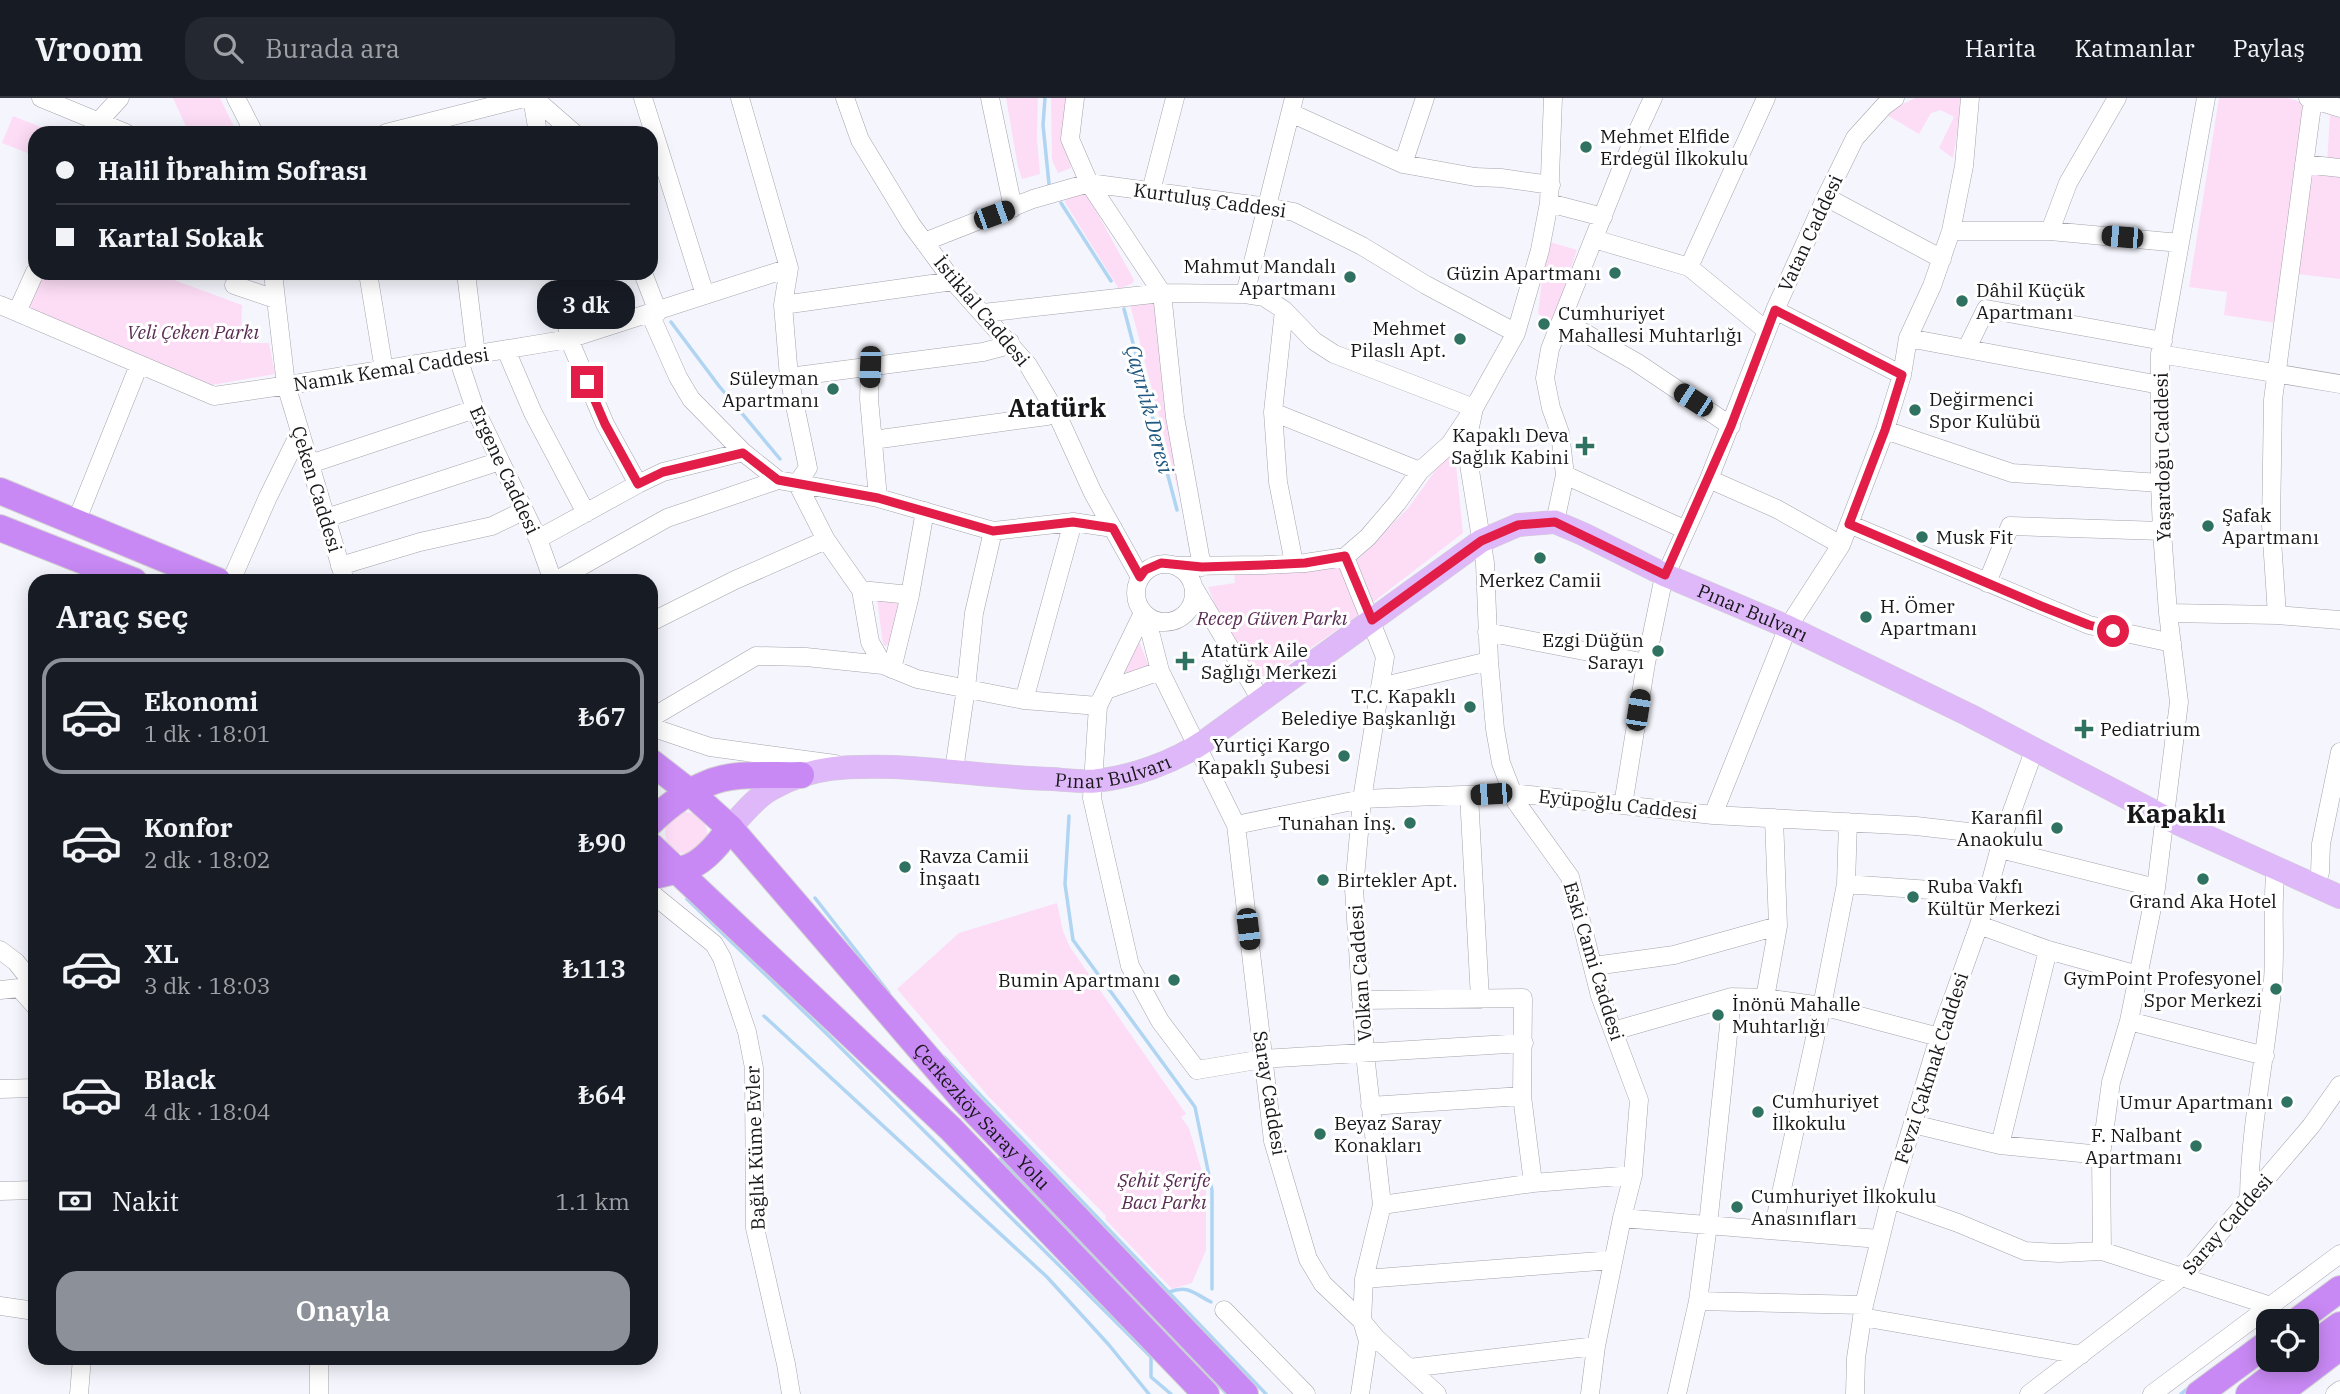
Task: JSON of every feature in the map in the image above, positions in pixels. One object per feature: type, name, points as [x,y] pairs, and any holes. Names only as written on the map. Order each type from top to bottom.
[{"type":"highway","points":[[0,491],[78,517],[203,574]]},
{"type":"highway","points":[[0,528],[116,574]]},
{"type":"highway","name":"Çerkezköy Saray Yolu","points":[[658,767],[730,828],[964,1100],[1245,1394]]},
{"type":"highway","points":[[658,817],[707,783],[726,778],[801,775]]},
{"type":"highway","points":[[663,873],[689,867],[704,857],[730,828]]},
{"type":"highway","name":"Çerkezköy Saray Yolu","points":[[663,873],[951,1129],[1206,1394]]},
{"type":"highway","points":[[2313,1309],[2340,1289]]},
{"type":"highway","points":[[2319,1319],[2340,1304]]},
{"type":"highway","points":[[2319,1340],[2340,1325]]},
{"type":"highway","points":[[2278,1394],[2340,1347]]},
{"type":"highway","points":[[2199,1394],[2256,1352]]},
{"type":"highway","points":[[2221,1394],[2256,1367]]},
{"type":"highway","points":[[2249,1394],[2278,1372]]},
{"type":"main road","name":"Pınar Bulvarı","points":[[730,828],[770,789],[801,775],[846,765],[954,771],[1035,780],[1093,781],[1127,775],[1182,755],[1481,541],[1518,525],[1555,522],[1665,575],[1787,627],[2035,748],[2166,818]]},
{"type":"main road","points":[[2166,818],[2340,897]]},
{"type":"main road","points":[[2166,818],[2330,877]]},
{"type":"street","points":[[41,98],[95,126]]},
{"type":"street","points":[[98,126],[120,98]]},
{"type":"street","points":[[236,98],[250,126]]},
{"type":"street","points":[[414,126],[524,98]]},
{"type":"street","points":[[533,98],[537,126]]},
{"type":"street","points":[[533,98],[567,126]]},
{"type":"street","points":[[643,98],[652,126]]},
{"type":"street","points":[[740,98],[789,268],[783,305],[789,377],[808,468],[797,483]]},
{"type":"street","name":"İstiklal Caddesi","points":[[845,98],[860,140],[925,242],[953,281],[1028,365],[1056,412],[1092,490],[1140,577]]},
{"type":"street","points":[[990,98],[1013,208]]},
{"type":"street","points":[[1075,98],[1070,139],[1089,183],[1162,293],[1175,417],[1202,567]]},
{"type":"street","points":[[1152,191],[1175,98]]},
{"type":"street","points":[[1403,164],[1425,98]]},
{"type":"street","points":[[1196,747],[1160,671],[1144,615],[1135,596],[1140,577],[1145,570],[1161,563],[1202,567],[1294,563],[1345,556],[1376,528],[1420,471],[1450,444],[1474,408],[1516,333],[1540,250],[1550,194],[1553,98]]},
{"type":"street","points":[[1555,522],[1565,475],[1560,433],[1551,408],[1545,378],[1550,349],[1653,98]]},
{"type":"street","points":[[1689,267],[1766,98]]},
{"type":"street","name":"Vatan Caddesi","points":[[1623,805],[1646,663],[1665,575],[1731,426],[1775,310],[1826,197],[1855,138],[1893,98]]},
{"type":"street","points":[[1713,815],[1787,627],[1841,545],[1885,430],[1902,375],[1908,338],[1951,231],[1964,166],[1970,98]]},
{"type":"street","points":[[2050,231],[2068,183],[2117,98]]},
{"type":"street","name":"Yaşardoğu Caddesi","points":[[2102,1251],[2101,1155],[2111,1082],[2129,1021],[2156,888],[2179,702],[2168,613],[2162,531],[2161,347],[2206,98]]},
{"type":"street","points":[[2277,615],[2271,525],[2273,400],[2311,98],[2340,108]]},
{"type":"street","points":[[1245,294],[1293,105],[1403,164],[1475,177],[1501,178],[1550,194],[1602,217]]},
{"type":"street","points":[[658,146],[705,295]]},
{"type":"street","points":[[2304,164],[2340,167]]},
{"type":"street","name":"Kurtuluş Caddesi","points":[[925,242],[1033,199],[1089,183],[1267,207],[1294,212],[1362,246],[1426,285],[1516,333]]},
{"type":"street","points":[[1826,197],[1942,259]]},
{"type":"street","points":[[1951,231],[2050,231],[2180,243]]},
{"type":"street","points":[[1594,239],[1689,267],[1767,331]]},
{"type":"street","name":"Namık Kemal Caddesi","points":[[0,305],[214,396],[569,339],[789,268]]},
{"type":"street","points":[[17,312],[31,280]]},
{"type":"street","name":"Çeken Caddesi","points":[[274,280],[286,386],[343,574]]},
{"type":"street","points":[[369,280],[384,370]]},
{"type":"street","name":"Ergene Caddesi","points":[[466,280],[467,357],[475,409],[538,539],[551,574]]},
{"type":"street","points":[[561,280],[569,339],[605,424],[638,484]]},
{"type":"street","points":[[645,280],[678,377],[691,399],[743,453],[778,480]]},
{"type":"street","points":[[783,305],[953,281]]},
{"type":"street","points":[[234,285],[275,299]]},
{"type":"street","points":[[983,313],[1162,293],[1245,294],[1264,297],[1284,310],[1314,341],[1334,354],[1474,408]]},
{"type":"street","points":[[1967,348],[1986,309],[2340,384]]},
{"type":"street","points":[[1284,310],[1273,412],[1278,482],[1294,563]]},
{"type":"street","points":[[1775,310],[1902,375]]},
{"type":"street","points":[[1562,320],[1636,362],[1731,426]]},
{"type":"street","points":[[1908,338],[2160,385]]},
{"type":"street","points":[[789,377],[983,352],[1010,342]]},
{"type":"street","points":[[506,350],[533,413],[586,513]]},
{"type":"street","points":[[0,479],[78,517],[139,365]]},
{"type":"street","points":[[870,367],[869,399],[878,498]]},
{"type":"street","name":"Eski Cami Caddesi","points":[[1474,408],[1466,446],[1485,563],[1489,661],[1501,763],[1516,802],[1570,877],[1600,996],[1639,1100],[1633,1175],[1596,1346],[1590,1394]]},
{"type":"street","points":[[310,464],[475,409]]},
{"type":"street","points":[[873,440],[1056,412]]},
{"type":"street","points":[[1273,412],[1420,471]]},
{"type":"street","points":[[1885,430],[2012,473],[2160,483]]},
{"type":"street","points":[[234,574],[300,432]]},
{"type":"street","points":[[538,539],[663,472],[743,453]]},
{"type":"street","points":[[326,518],[500,461]]},
{"type":"street","points":[[1565,475],[1686,530]]},
{"type":"street","points":[[1709,478],[1777,509],[1841,545]]},
{"type":"street","points":[[567,574],[667,518],[778,480],[878,498],[993,531],[1073,522],[1113,528]]},
{"type":"street","points":[[797,483],[826,540],[861,590],[870,642],[887,667]]},
{"type":"street","points":[[343,574],[420,542],[492,526],[523,511]]},
{"type":"street","points":[[887,667],[909,595],[925,511]]},
{"type":"street","points":[[1024,700],[1073,522]]},
{"type":"street","points":[[1849,524],[2089,625],[2172,643]]},
{"type":"street","points":[[1987,583],[2010,526],[2162,531]]},
{"type":"street","points":[[954,771],[967,688],[974,613],[993,531]]},
{"type":"street","points":[[658,618],[735,580],[826,540]]},
{"type":"street","name":"Volkan Caddesi","points":[[1345,556],[1385,657],[1362,799],[1354,890],[1365,1054],[1382,1205],[1364,1279],[1362,1321],[1367,1341],[1360,1394]]},
{"type":"street","points":[[1178,566],[1185,571],[1261,700]]},
{"type":"street","points":[[1144,615],[1160,622],[1179,619],[1192,605],[1194,586]]},
{"type":"street","points":[[861,590],[909,595]]},
{"type":"street","points":[[2168,613],[2277,615],[2340,621]]},
{"type":"street","points":[[1144,615],[1132,631],[1098,706],[1092,798],[1130,967],[1160,1020],[1197,1070],[1263,1059],[1524,1043]]},
{"type":"street","points":[[1487,632],[1646,663]]},
{"type":"street","points":[[658,714],[756,656],[806,657],[887,667],[917,679],[1024,700],[1098,706]]},
{"type":"street","points":[[1380,687],[1489,661]]},
{"type":"street","points":[[1106,690],[1160,671]]},
{"type":"street","points":[[658,729],[710,747],[846,765]]},
{"type":"street","name":"Saray Caddesi","points":[[1196,747],[1236,825],[1273,1141],[1308,1259],[1323,1284],[1437,1394]]},
{"type":"street","name":"Fevzi Çakmak Caddesi","points":[[1855,1394],[1856,1357],[1863,1311],[1889,1199],[1939,1037],[1979,925],[2002,843],[2035,748]]},
{"type":"street","points":[[2330,877],[2331,850],[2321,844],[2340,752]]},
{"type":"street","name":"Eyüpoğlu Caddesi","points":[[1236,825],[1362,799],[1512,793],[1713,815],[1916,826],[2002,843],[2156,888]]},
{"type":"street","points":[[1469,795],[1480,999]]},
{"type":"street","points":[[1765,998],[1778,926],[1774,818]]},
{"type":"street","points":[[1773,1230],[1846,884],[1848,822]]},
{"type":"street","points":[[2249,1197],[2250,1159],[2273,977],[2276,868]]},
{"type":"street","points":[[1846,884],[1987,894]]},
{"type":"street","name":"Bağlık Küme Evler","points":[[658,899],[714,944],[722,958],[747,1032],[754,1068],[755,1228],[791,1394]]},
{"type":"street","points":[[1979,925],[2048,950],[2138,975]]},
{"type":"street","points":[[1594,966],[1674,955],[1778,926]]},
{"type":"street","points":[[0,950],[16,962],[27,987],[0,990]]},
{"type":"street","points":[[2000,1145],[2048,950]]},
{"type":"street","points":[[1614,1031],[1732,997],[1765,998],[1822,1006],[1939,1037]]},
{"type":"street","points":[[1677,1394],[1698,1301],[1732,997]]},
{"type":"street","points":[[1361,1000],[1523,998],[1522,1096],[1533,1183]]},
{"type":"street","points":[[2129,1021],[2265,1056]]},
{"type":"street","name":"Saray Caddesi","points":[[2029,1394],[2183,1276],[2311,1126],[2340,1085]]},
{"type":"street","points":[[0,1089],[28,1088]]},
{"type":"street","points":[[1370,1105],[1522,1096]]},
{"type":"street","points":[[1913,1124],[2000,1145],[2101,1155]]},
{"type":"street","points":[[1382,1205],[1533,1183],[1633,1175]]},
{"type":"street","points":[[0,1191],[28,1190]]},
{"type":"street","points":[[1889,1199],[1958,1223],[2025,1251],[2102,1251],[2271,1306]]},
{"type":"street","points":[[1622,1218],[1879,1239]]},
{"type":"street","points":[[2152,1394],[2340,1254]]},
{"type":"street","points":[[1364,1279],[1613,1260]]},
{"type":"street","points":[[1698,1301],[1863,1311],[2081,1355]]},
{"type":"street","points":[[0,1306],[28,1310]]},
{"type":"street","points":[[1224,1310],[1306,1394]]},
{"type":"street","points":[[1409,1368],[1470,1363],[1596,1346]]},
{"type":"street","points":[[79,1394],[81,1365]]},
{"type":"street","points":[[315,1365],[318,1394]]},
{"type":"street","points":[[2335,1394],[2340,1390]]},
{"type":"green space","points":[[173,98],[220,98],[234,126],[186,126]]},
{"type":"green space","points":[[1006,98],[1038,98],[1040,174],[1022,179]]},
{"type":"green space","points":[[1051,98],[1069,98],[1065,137],[1071,168],[1058,173],[1052,160]]},
{"type":"green space","points":[[1915,98],[1963,98],[1953,158],[1939,148],[1954,117],[1941,110],[1931,113],[1919,134],[1887,115]]},
{"type":"green space","points":[[2219,98],[2288,98],[2307,104],[2276,323],[2224,315],[2227,292],[2189,287]]},
{"type":"green space","points":[[2330,115],[2340,118],[2340,164],[2327,163]]},
{"type":"green space","points":[[13,116],[38,126],[28,126],[28,153],[2,143]]},
{"type":"green space","points":[[2313,173],[2340,177],[2340,279],[2297,274]]},
{"type":"green space","points":[[1080,192],[1088,196],[1134,280],[1133,283],[1119,289],[1064,201]]},
{"type":"green space","points":[[1550,242],[1577,250],[1553,321],[1538,314],[1543,270]]},
{"type":"green space","name":"Veli Çeken Parkı","points":[[38,280],[174,280],[242,305],[241,343],[269,343],[275,374],[212,385],[28,307]]},
{"type":"green space","points":[[1156,303],[1183,509],[1130,304]]},
{"type":"green space","name":"Recep Güven Parkı","points":[[1448,453],[1455,455],[1463,533],[1372,603],[1355,562],[1409,507]]},
{"type":"green space","name":"Recep Güven Parkı","points":[[1344,565],[1361,613],[1258,685],[1220,618],[1208,587],[1235,583],[1234,573]]},
{"type":"green space","points":[[877,598],[901,598],[893,639],[886,646],[883,645]]},
{"type":"green space","points":[[1139,641],[1148,664],[1144,671],[1117,679]]},
{"type":"green space","points":[[686,812],[701,818],[707,833],[701,848],[686,854],[671,848],[665,833],[671,818]]},
{"type":"green space","name":"Şehit Şerife Bacı Parkı","points":[[1057,903],[1063,931],[1070,947],[1186,1114],[1181,1117],[1189,1128],[1206,1185],[1206,1250],[1192,1283],[1172,1289],[1105,1219],[1106,1216],[989,1097],[897,989],[959,933]]},
{"type":"waterway","name":"Çayırlık Deresi","points":[[1045,98],[1043,125],[1049,184]]},
{"type":"waterway","name":"Çayırlık Deresi","points":[[1061,203],[1111,281]]},
{"type":"waterway","name":"Çayırlık Deresi","points":[[1124,309],[1177,510]]},
{"type":"waterway","points":[[671,322],[719,386],[780,459]]},
{"type":"waterway","points":[[1069,816],[1065,884],[1073,940],[1195,1107],[1212,1190],[1212,1289]]},
{"type":"waterway","points":[[815,898],[889,993]]},
{"type":"waterway","points":[[687,899],[829,1036],[1151,1357],[1151,1377],[1171,1394]]},
{"type":"waterway","points":[[764,1016],[1047,1277],[1149,1394]]},
{"type":"waterway","points":[[944,1057],[1266,1394]]},
{"type":"waterway","points":[[1000,1159],[1227,1394]]},
{"type":"waterway","points":[[1169,1292],[1186,1290],[1211,1302]]},
{"type":"waterway","points":[[2181,1394],[2190,1387]]},
{"type":"place","name":"Mehmet Elfide Erdegül İlkokulu","points":[[1586,147]]},
{"type":"place","name":"Güzin Apartmanı","points":[[1615,273]]},
{"type":"place","name":"Mahmut Mandalı Apartmanı","points":[[1350,277]]},
{"type":"place","name":"Dâhil Küçük Apartmanı","points":[[1962,301]]},
{"type":"place","name":"Cumhuriyet Mahallesi Muhtarlığı","points":[[1544,324]]},
{"type":"place","name":"Mehmet Pilaslı Apt.","points":[[1460,339]]},
{"type":"place","name":"Süleyman Apartmanı","points":[[833,389]]},
{"type":"place","name":"Değirmenci Spor Kulübü","points":[[1915,410]]},
{"type":"place","name":"Kapaklı Deva Sağlık Kabini","points":[[1585,446]]},
{"type":"place","name":"Şafak Apartmanı","points":[[2208,526]]},
{"type":"place","name":"Musk Fit","points":[[1922,537]]},
{"type":"place","name":"Merkez Camii","points":[[1540,558]]},
{"type":"place","name":"H. Ömer Apartmanı","points":[[1866,617]]},
{"type":"place","name":"Ezgi Düğün Sarayı","points":[[1658,651]]},
{"type":"place","name":"Atatürk Aile Sağlığı Merkezi","points":[[1185,661]]},
{"type":"place","name":"T.C. Kapaklı Belediye Başkanlığı","points":[[1470,707]]},
{"type":"place","name":"Pediatrium","points":[[2084,729]]},
{"type":"place","name":"Yurtiçi Kargo Kapaklı Şubesi","points":[[1344,756]]},
{"type":"place","name":"Tunahan İnş.","points":[[1410,823]]},
{"type":"place","name":"Karanfil Anaokulu","points":[[2057,828]]},
{"type":"place","name":"Ravza Camii İnşaatı","points":[[905,867]]},
{"type":"place","name":"Grand Aka Hotel","points":[[2203,879]]},
{"type":"place","name":"Birtekler Apt.","points":[[1323,880]]},
{"type":"place","name":"Ruba Vakfı Kültür Merkezi","points":[[1913,897]]},
{"type":"place","name":"Bumin Apartmanı","points":[[1174,980]]},
{"type":"place","name":"GymPoint Profesyonel Spor Merkezi","points":[[2276,989]]},
{"type":"place","name":"İnönü Mahalle Muhtarlığı","points":[[1718,1015]]},
{"type":"place","name":"Umur Apartmanı","points":[[2287,1102]]},
{"type":"place","name":"Cumhuriyet İlkokulu","points":[[1758,1112]]},
{"type":"place","name":"Beyaz Saray Konakları","points":[[1320,1134]]},
{"type":"place","name":"F. Nalbant Apartmanı","points":[[2196,1146]]},
{"type":"place","name":"Cumhuriyet İlkokulu Anasınıfları","points":[[1737,1207]]},
{"type":"district","name":"Atatürk","points":[[1057,407]]},
{"type":"district","name":"Kapaklı","points":[[2176,813]]},
{"type":"route","points":[[587,382],[605,424],[638,484],[663,472],[743,453],[778,480],[878,498],[993,531],[1073,522],[1113,528],[1140,577],[1145,570],[1161,563],[1202,567],[1264,565],[1305,563],[1345,556],[1372,620],[1481,541],[1518,525],[1555,522],[1665,575],[1731,426],[1775,310],[1902,375],[1885,430],[1849,524],[2041,606],[2089,625],[2113,631]]}]
